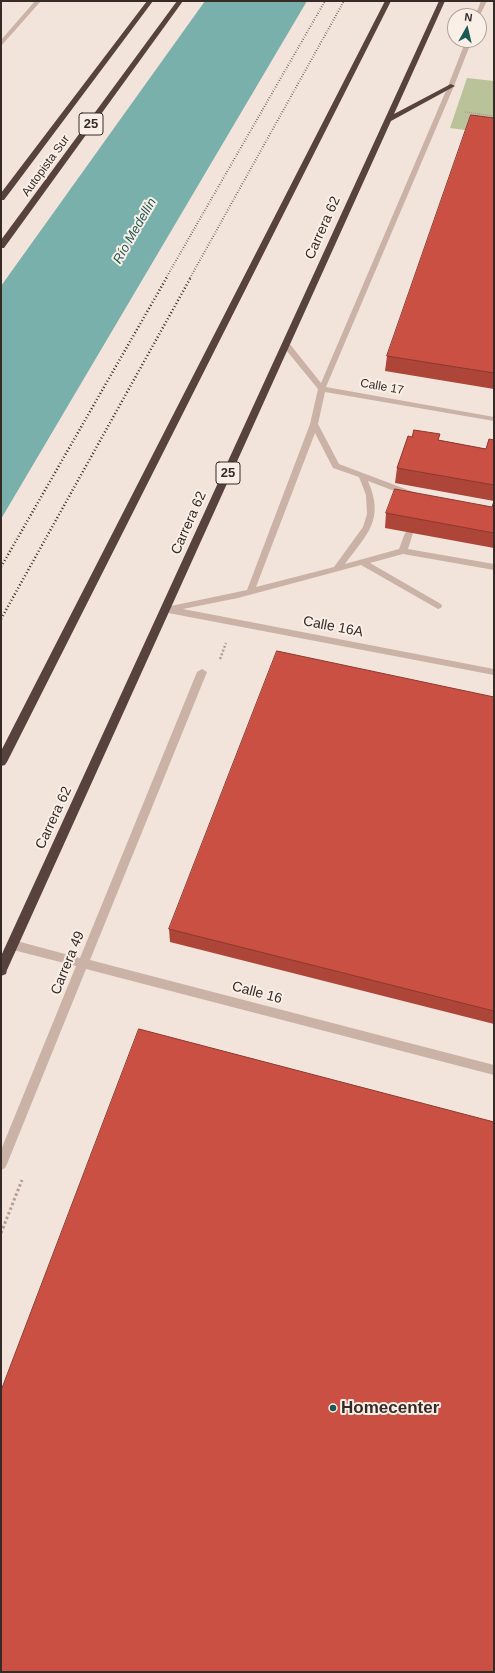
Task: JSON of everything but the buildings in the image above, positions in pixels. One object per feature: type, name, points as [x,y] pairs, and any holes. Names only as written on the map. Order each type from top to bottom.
[{"type":"highway","name":"Autopista Sur","points":[[1,198],[150,1]]},
{"type":"highway","name":"Autopista Sur","points":[[1,246],[180,1]]},
{"type":"highway","points":[[1,762],[388,1]]},
{"type":"highway","name":"Carrera 62","points":[[1,970],[442,1]]},
{"type":"highway","points":[[388,120],[451,86]]},
{"type":"street","points":[[1,44],[38,1]]},
{"type":"street","points":[[250,592],[314,424],[322,389],[466,48]]},
{"type":"street","points":[[286,345],[322,389]]},
{"type":"street","name":"Calle 17","points":[[322,389],[494,419]]},
{"type":"street","points":[[314,424],[336,466],[420,498]]},
{"type":"street","points":[[337,568],[367,528],[371,514],[370,495],[362,476]]},
{"type":"street","points":[[403,551],[409,533]]},
{"type":"street","points":[[166,610],[250,592],[403,551],[494,567]]},
{"type":"street","points":[[362,562],[438,606]]},
{"type":"street","name":"Calle 16A","points":[[166,610],[494,672]]},
{"type":"street","name":"Carrera 49","points":[[1,1164],[202,672]]},
{"type":"street","name":"Calle 16","points":[[13,946],[84,963],[494,1070]]},
{"type":"path","points":[[440,109],[494,116]]},
{"type":"green space","points":[[467,78],[494,81],[494,134],[450,128]]},
{"type":"water","name":"Río Medellín","points":[[205,1],[307,1],[1,519],[1,286]]},
{"type":"railway","points":[[166,278],[325,1]]},
{"type":"railway","points":[[190,278],[344,1]]},
{"type":"railway","points":[[1,567],[167,277]]},
{"type":"railway","points":[[1,619],[191,277]]},
{"type":"place","name":"Homecenter","points":[[333,1408]]}]
